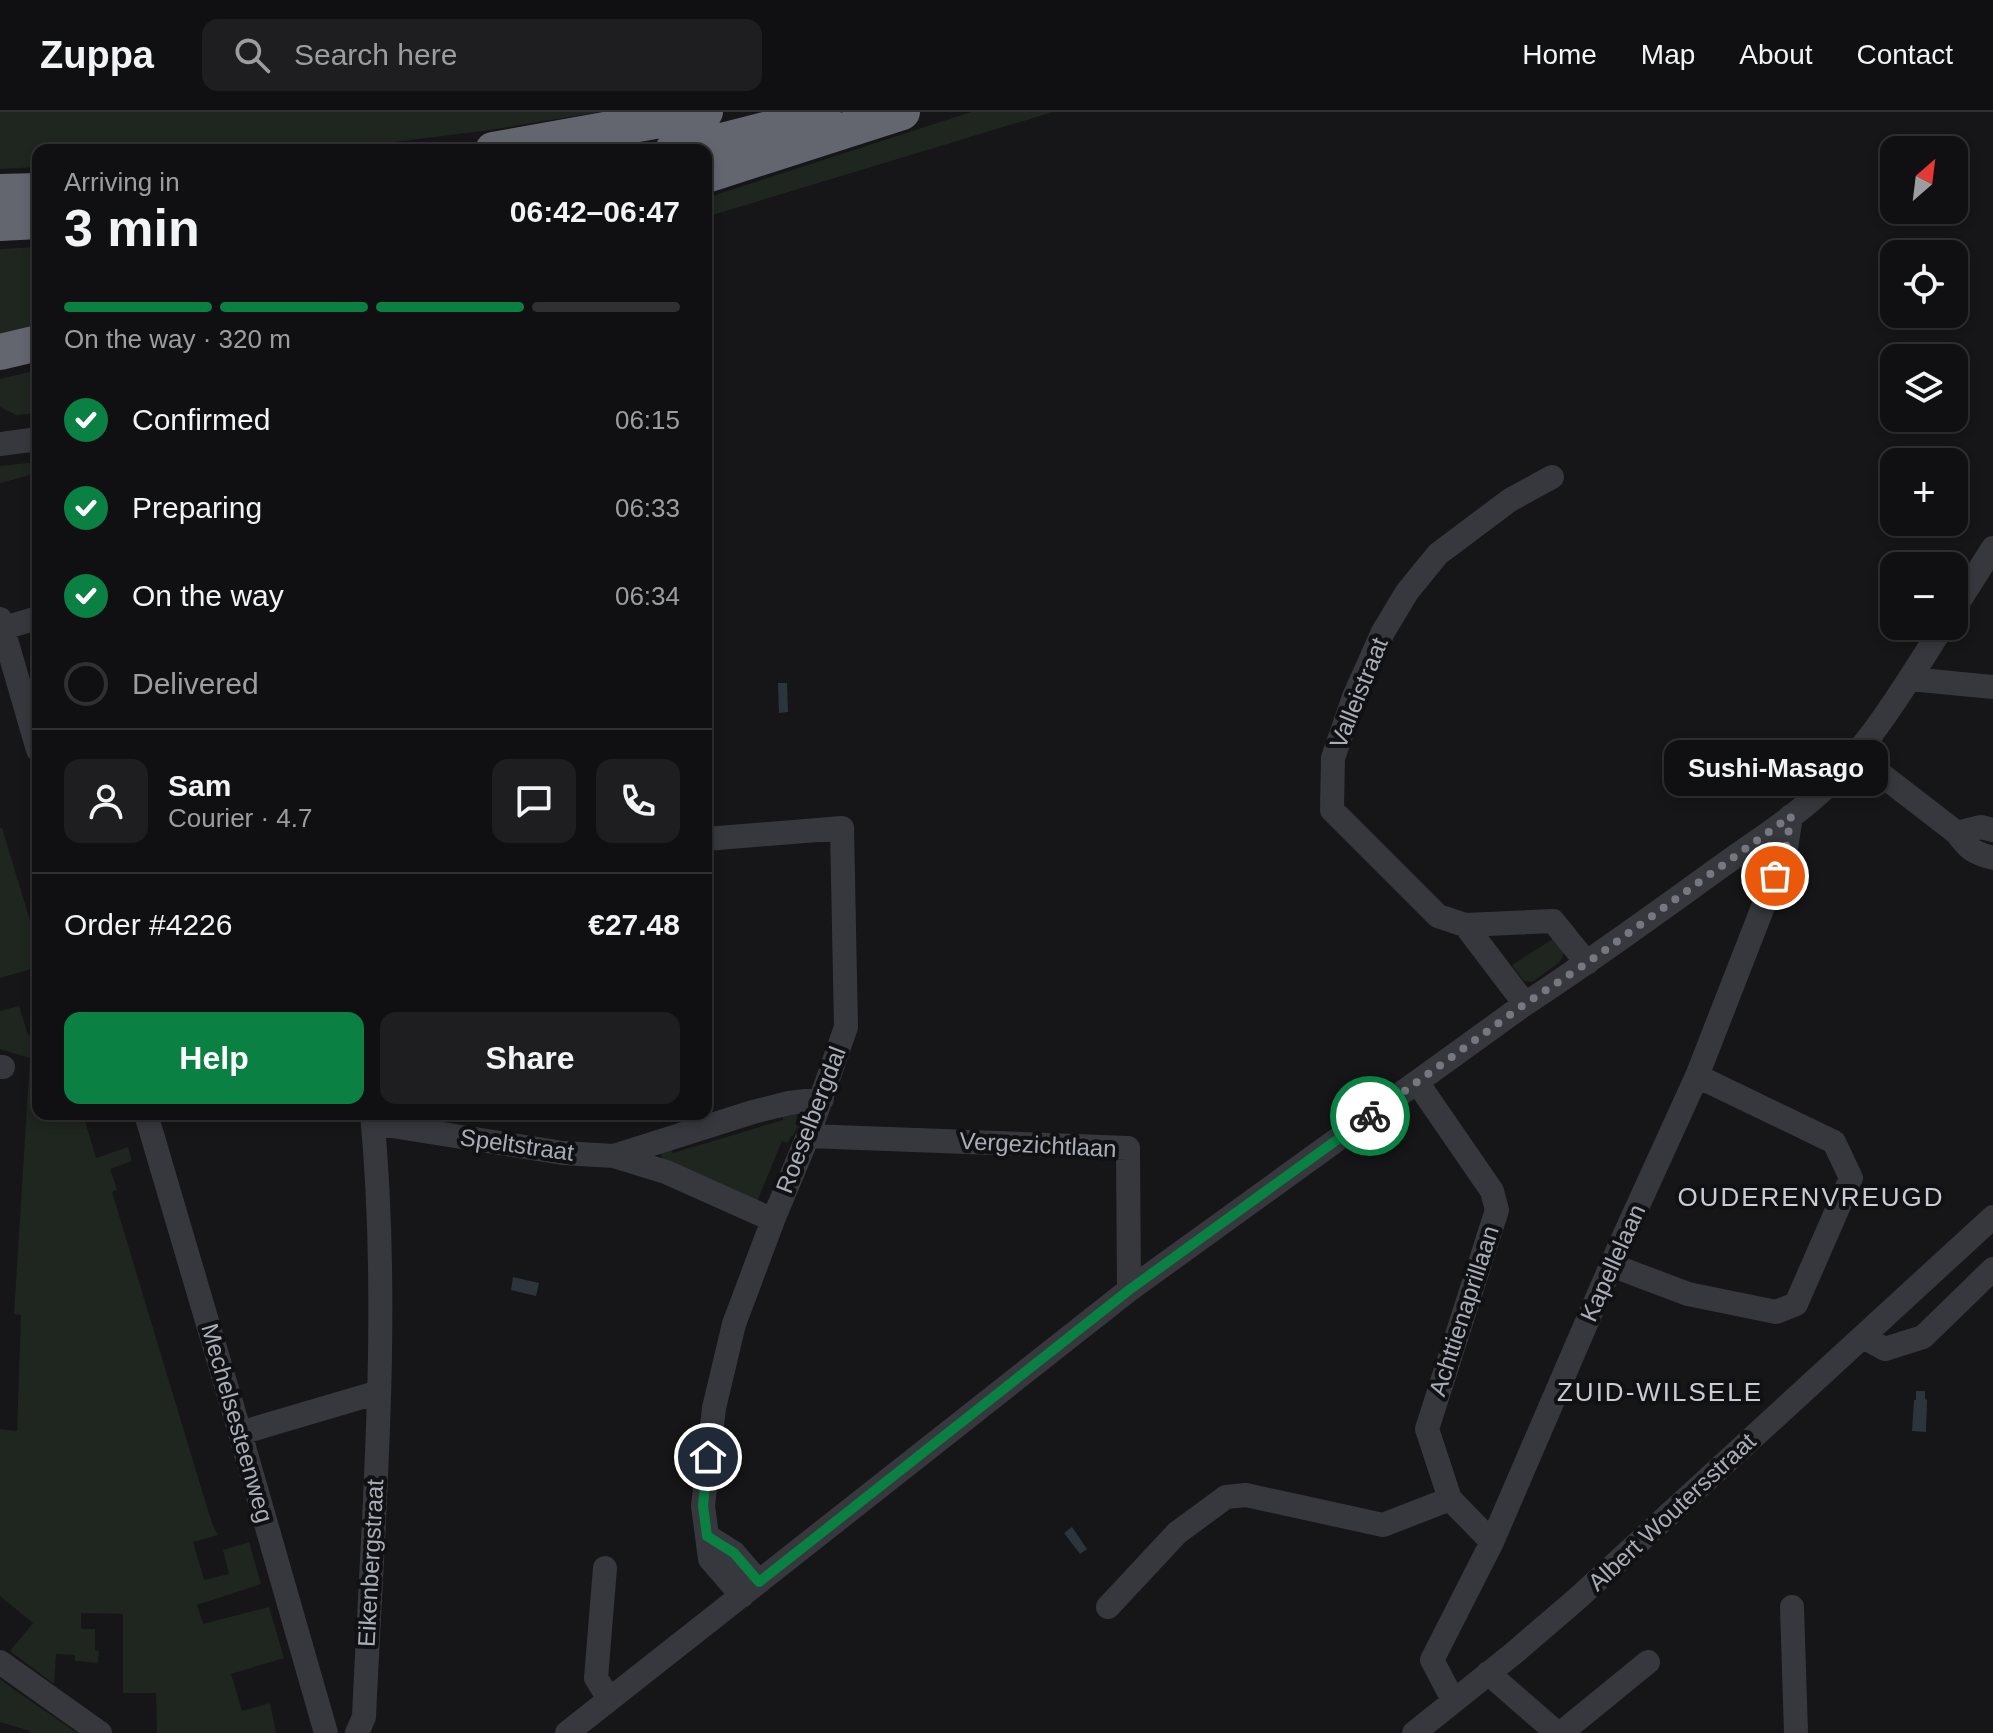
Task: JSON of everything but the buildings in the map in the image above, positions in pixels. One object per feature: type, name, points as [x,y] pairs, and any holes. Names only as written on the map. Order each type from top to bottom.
[{"type":"highway","points":[[526,144],[705,112]]},
{"type":"highway","points":[[705,144],[834,112]]},
{"type":"highway","points":[[712,173],[902,112]]},
{"type":"highway","points":[[0,192],[32,191]]},
{"type":"highway","points":[[0,223],[32,221]]},
{"type":"highway","points":[[0,352],[32,344]]},
{"type":"street","points":[[0,444],[32,440]]},
{"type":"street","name":"Valleistraat","points":[[1552,477],[1510,500],[1438,554],[1407,592],[1383,632],[1354,697],[1333,758],[1332,810],[1438,916],[1465,925],[1553,921],[1587,963]]},
{"type":"street","points":[[1968,587],[1993,548]]},
{"type":"street","points":[[32,619],[1,624],[32,730]]},
{"type":"street","points":[[567,1733],[1129,1290],[1791,816],[1827,786],[1856,755],[1934,640]]},
{"type":"street","points":[[1910,679],[1993,687]]},
{"type":"street","points":[[1856,755],[1957,833],[1976,854],[1993,858]]},
{"type":"street","name":"Kapellelaan","points":[[1453,1700],[1432,1660],[1492,1542],[1611,1265],[1697,1076],[1786,848],[1791,816]]},
{"type":"street","points":[[1957,833],[1981,827],[1993,830]]},
{"type":"street","name":"Roeselbergdal","points":[[712,839],[842,828],[846,1027],[822,1099],[734,1324],[714,1408],[703,1506],[707,1536],[734,1553],[750,1589]]},
{"type":"street","name":"Valleistraat","points":[[1465,925],[1525,1004]]},
{"type":"street","points":[[1611,1265],[1688,1294],[1776,1312],[1796,1304],[1851,1178],[1834,1142],[1697,1076]]},
{"type":"street","name":"Achttienaprillaan","points":[[1417,1082],[1492,1191],[1497,1210],[1427,1429],[1450,1499],[1492,1542]]},
{"type":"street","name":"Speltstraat","points":[[614,1156],[753,1112],[822,1099]]},
{"type":"street","name":"Mechelsesteenweg","points":[[148,1120],[326,1733]]},
{"type":"street","name":"Eikenbergstraat","points":[[357,1733],[364,1717],[379,1392],[380,1228],[373,1120]]},
{"type":"street","name":"Speltstraat","points":[[384,1120],[563,1153],[614,1156],[666,1172],[773,1220]]},
{"type":"street","name":"Vergezichtlaan","points":[[808,1136],[1128,1148],[1129,1290]]},
{"type":"street","name":"Albert Woutersstraat","points":[[1414,1733],[1578,1598],[1993,1217]]},
{"type":"street","points":[[1863,1337],[1885,1349],[1923,1337],[1993,1269]]},
{"type":"street","points":[[240,1433],[379,1392]]},
{"type":"street","points":[[1108,1607],[1177,1533],[1226,1497],[1246,1495],[1383,1525],[1450,1499]]},
{"type":"street","points":[[605,1568],[596,1678],[609,1699]]},
{"type":"street","points":[[1792,1607],[1796,1733]]},
{"type":"street","points":[[0,1662],[100,1733]]},
{"type":"street","points":[[1488,1673],[1559,1733],[1648,1662]]},
{"type":"shaded area","points":[[0,112],[600,112],[377,144],[32,144],[32,167],[0,169]]},
{"type":"shaded area","points":[[971,112],[1053,112],[712,215],[712,196]]},
{"type":"shaded area","points":[[32,247],[32,334],[0,342],[0,249]]},
{"type":"shaded area","points":[[32,371],[32,414],[16,415],[0,407],[0,379]]},
{"type":"shaded area","points":[[32,463],[32,475],[0,483],[0,466]]},
{"type":"shaded area","points":[[778,683],[787,683],[788,712],[779,713]]},
{"type":"shaded area","points":[[2,828],[32,927],[32,969],[0,978]]},
{"type":"shaded area","points":[[1556,937],[1564,953],[1560,962],[1532,982],[1524,981],[1512,965]]},
{"type":"shaded area","points":[[19,1006],[28,1035],[32,1034],[32,1120],[85,1120],[96,1158],[128,1147],[132,1161],[110,1169],[117,1190],[112,1192],[218,1535],[193,1542],[204,1580],[229,1574],[223,1550],[249,1542],[261,1584],[197,1605],[203,1624],[269,1607],[284,1658],[231,1674],[242,1711],[270,1703],[276,1733],[157,1733],[156,1693],[123,1693],[123,1614],[81,1613],[81,1629],[95,1629],[98,1663],[75,1661],[75,1655],[56,1654],[54,1684],[10,1651],[33,1623],[0,1596],[0,1429],[17,1431],[21,1315],[14,1314],[30,1058],[0,1049],[0,1011]]},
{"type":"shaded area","points":[[796,1114],[800,1121],[788,1143],[782,1141],[756,1204],[662,1160],[661,1153],[671,1148],[673,1153],[783,1120],[783,1115]]},
{"type":"shaded area","points":[[513,1277],[539,1283],[536,1296],[511,1290]]},
{"type":"shaded area","points":[[1916,1391],[1925,1391],[1926,1432],[1912,1431]]},
{"type":"shaded area","points":[[1072,1527],[1087,1549],[1080,1554],[1064,1533]]},
{"type":"shaded area","points":[[0,1679],[77,1733],[30,1733],[0,1722]]},
{"type":"way so far","points":[[1370,1116],[1791,816],[1786,848],[1775,876]]},
{"type":"place","name":"Sushi-Masago","points":[[1775,876]]},
{"type":"district","name":"OUDERENVREUGD","points":[[1811,1197]]},
{"type":"district","name":"ZUID-WILSELE","points":[[1660,1392]]},
{"type":"route","points":[[708,1457],[703,1506],[707,1536],[734,1553],[759,1582],[1129,1290],[1370,1116]]}]
